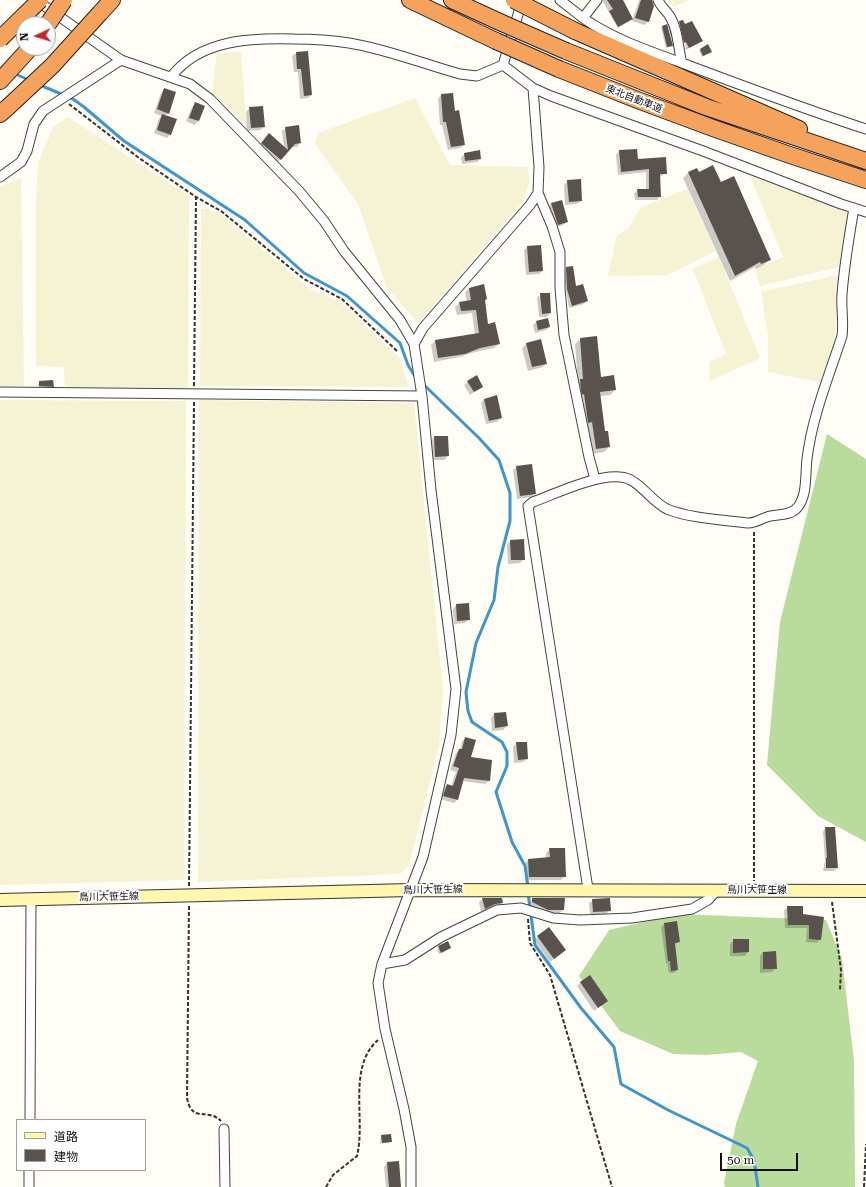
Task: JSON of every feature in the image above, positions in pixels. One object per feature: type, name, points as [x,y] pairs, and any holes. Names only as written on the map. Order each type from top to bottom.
[{"type":"highway","points":[[0,39],[40,0]]},
{"type":"highway","points":[[53,16],[64,0]]},
{"type":"highway","points":[[4,111],[52,66],[112,0]]},
{"type":"highway","points":[[400,0],[491,39]]},
{"type":"highway","name":"東北自動車道","points":[[410,0],[491,39],[559,69],[646,104],[738,138],[866,180]]},
{"type":"highway","name":"東北自動車道","points":[[452,0],[566,51],[706,107],[866,160]]},
{"type":"highway","points":[[514,0],[579,25],[866,160]]},
{"type":"highway","points":[[0,81],[23,56]]},
{"type":"street","points":[[36,0],[120,60],[190,84],[210,99],[299,191],[324,220],[344,251],[400,320],[414,344],[456,689],[451,735],[423,857],[382,964],[378,984],[386,1036],[404,1109],[411,1147],[411,1187]]},
{"type":"street","points":[[171,77],[188,59],[209,49],[231,43],[262,38],[325,39],[349,43],[377,49],[460,74],[477,76],[503,65],[523,0]]},
{"type":"street","points":[[560,0],[579,25],[601,29],[648,51],[719,78],[866,129]]},
{"type":"street","points":[[579,25],[596,0]]},
{"type":"street","points":[[658,0],[661,8],[669,15],[675,30],[682,63]]},
{"type":"street","points":[[0,177],[21,162],[27,151],[34,124],[43,111],[120,60]]},
{"type":"street","points":[[503,65],[533,88],[551,96],[866,212]]},
{"type":"street","points":[[533,88],[539,167],[538,193],[552,226],[560,252],[560,288],[564,335],[589,457],[595,479]]},
{"type":"street","points":[[414,344],[423,328],[530,205],[538,193]]},
{"type":"street","points":[[588,889],[528,506],[533,502],[604,477],[628,479],[659,505],[669,510],[748,524],[754,523],[763,518],[789,513],[796,509],[804,494],[807,458],[815,422],[842,336],[844,324],[842,297],[844,275],[854,208]]},
{"type":"street","points":[[0,392],[194,394],[421,392]]},
{"type":"street","name":"鳥川大笹生線","points":[[0,900],[411,890],[588,889],[866,891]]},
{"type":"street","points":[[382,964],[405,960],[441,937],[497,910],[508,908],[528,910],[544,916],[564,919],[594,920],[632,918],[692,909],[708,900],[717,890]]},
{"type":"street","points":[[30,1119],[31,899]]},
{"type":"street","points":[[224,1129],[225,1187]]},
{"type":"street","points":[[29,1187],[30,1171]]},
{"type":"path","points":[[62,99],[97,128],[196,197],[221,211],[304,279],[342,299],[397,351]]},
{"type":"path","points":[[196,197],[187,1098],[191,1110],[195,1113],[212,1116],[219,1119],[224,1129]]},
{"type":"path","points":[[754,523],[754,890]]},
{"type":"path","points":[[830,891],[842,970],[840,990]]},
{"type":"path","points":[[528,910],[527,928],[530,943],[550,975],[612,1187]]},
{"type":"path","points":[[326,1187],[333,1175],[357,1156],[360,1136],[362,1066],[367,1051],[377,1040],[386,1036]]},
{"type":"path","points":[[864,1187],[866,1144]]},
{"type":"shaded area","points":[[672,0],[690,0],[673,7]]},
{"type":"shaded area","points":[[241,52],[246,121],[242,122],[212,93],[217,53]]},
{"type":"shaded area","points":[[415,98],[450,165],[527,167],[530,179],[523,202],[418,323],[387,288],[358,204],[315,144],[318,133]]},
{"type":"shaded area","points":[[68,117],[189,196],[188,388],[65,387],[64,367],[36,366],[36,202],[38,163],[53,127]]},
{"type":"shaded area","points":[[750,176],[851,213],[843,266],[760,286],[755,269],[783,257]]},
{"type":"shaded area","points":[[21,178],[24,386],[0,386],[0,187]]},
{"type":"shaded area","points":[[687,189],[716,251],[668,275],[608,276],[617,235],[628,229],[640,208]]},
{"type":"shaded area","points":[[201,209],[208,209],[223,216],[312,290],[340,302],[400,358],[408,387],[200,386]]},
{"type":"shaded area","points":[[719,257],[760,358],[710,381],[709,362],[726,354],[693,269]]},
{"type":"shaded area","points":[[838,275],[836,334],[824,383],[768,372],[768,336],[761,292]]},
{"type":"shaded area","points":[[0,400],[186,401],[184,880],[0,885]]},
{"type":"shaded area","points":[[199,400],[414,403],[443,690],[439,745],[409,865],[400,874],[198,882]]},
{"type":"green space","points":[[827,434],[866,459],[866,842],[818,816],[767,765],[780,622]]},
{"type":"green space","points":[[679,914],[826,920],[842,959],[854,1061],[855,1187],[725,1187],[724,1183],[736,1124],[758,1061],[741,1052],[707,1055],[673,1054],[620,1031],[579,976],[609,930]]},
{"type":"building","points":[[607,0],[623,0],[633,19],[618,27],[609,11],[613,9]]},
{"type":"building","points":[[641,0],[652,0],[654,6],[649,22],[635,18]]},
{"type":"building","points":[[683,20],[685,24],[692,21],[703,41],[689,48],[686,42],[684,43],[679,21]]},
{"type":"building","points":[[667,24],[673,46],[667,47],[662,26]]},
{"type":"building","points":[[708,44],[712,52],[703,56],[700,49]]},
{"type":"building","points":[[308,51],[312,95],[304,96],[301,69],[297,69],[296,52]]},
{"type":"building","points":[[164,88],[176,92],[169,114],[157,109]]},
{"type":"building","points":[[453,93],[455,111],[459,110],[465,145],[451,147],[446,122],[443,122],[441,94]]},
{"type":"building","points":[[195,102],[205,106],[199,121],[189,118]]},
{"type":"building","points":[[263,106],[265,127],[251,128],[249,107]]},
{"type":"building","points":[[162,114],[177,119],[171,135],[157,130]]},
{"type":"building","points":[[299,125],[301,143],[295,144],[281,160],[261,143],[269,133],[288,150],[285,127]]},
{"type":"building","points":[[637,149],[638,159],[666,157],[667,174],[660,174],[661,197],[638,197],[637,189],[649,189],[649,169],[621,172],[619,150]]},
{"type":"building","points":[[480,150],[481,159],[465,161],[464,153]]},
{"type":"building","points":[[713,165],[721,182],[734,176],[771,260],[761,264],[760,262],[735,276],[688,172],[697,168],[699,172]]},
{"type":"building","points":[[581,179],[582,201],[569,202],[567,180]]},
{"type":"building","points":[[562,200],[568,222],[558,225],[551,203]]},
{"type":"building","points":[[541,245],[543,271],[529,272],[527,246]]},
{"type":"building","points":[[573,266],[576,286],[583,284],[588,301],[572,306],[567,289],[566,267]]},
{"type":"building","points":[[484,284],[487,299],[485,300],[488,324],[495,322],[500,344],[480,348],[465,354],[438,358],[435,340],[479,333],[476,310],[461,311],[459,302],[471,300],[469,288]]},
{"type":"building","points":[[540,293],[550,293],[551,313],[542,314]]},
{"type":"building","points":[[548,318],[550,327],[538,330],[536,321]]},
{"type":"building","points":[[597,336],[601,377],[614,375],[616,390],[600,392],[605,431],[608,431],[610,447],[596,449],[592,422],[588,423],[584,394],[582,395],[581,390],[580,379],[583,379],[580,338]]},
{"type":"building","points":[[541,339],[547,364],[532,367],[526,343]]},
{"type":"building","points":[[477,375],[483,387],[474,392],[467,381]]},
{"type":"building","points":[[53,380],[54,387],[39,386],[39,381]]},
{"type":"building","points":[[497,395],[502,418],[489,421],[484,399]]},
{"type":"building","points":[[434,436],[448,436],[449,456],[435,457]]},
{"type":"building","points":[[532,464],[536,494],[520,496],[516,466]]},
{"type":"building","points":[[524,539],[525,560],[511,560],[510,540]]},
{"type":"building","points":[[469,603],[470,620],[457,621],[456,604]]},
{"type":"building","points":[[506,712],[508,726],[495,728],[494,713]]},
{"type":"building","points":[[465,737],[476,740],[471,757],[492,760],[490,781],[464,778],[458,800],[443,796],[447,784],[453,786],[459,768],[453,766],[459,749],[462,749]]},
{"type":"building","points":[[516,742],[527,742],[528,759],[518,760]]},
{"type":"building","points":[[825,827],[835,827],[838,868],[826,868],[827,858]]},
{"type":"building","points":[[549,848],[565,848],[566,877],[529,877],[528,859],[550,857]]},
{"type":"building","points":[[482,898],[502,898],[503,903],[495,904],[485,909]]},
{"type":"building","points":[[532,898],[565,898],[564,910],[548,910],[532,902]]},
{"type":"building","points":[[610,898],[611,911],[593,912],[592,899]]},
{"type":"building","points":[[787,906],[803,906],[803,914],[824,917],[821,940],[809,939],[809,925],[788,925]]},
{"type":"building","points":[[677,921],[680,942],[675,943],[678,970],[671,971],[670,961],[668,961],[664,923]]},
{"type":"building","points":[[549,927],[566,950],[554,959],[537,936]]},
{"type":"building","points":[[733,939],[749,939],[749,952],[733,953]]},
{"type":"building","points":[[448,941],[451,948],[441,953],[438,946]]},
{"type":"building","points":[[776,951],[777,969],[763,969],[763,952]]},
{"type":"building","points":[[590,975],[608,1001],[598,1008],[580,982]]},
{"type":"building","points":[[391,1134],[392,1142],[382,1143],[381,1135]]},
{"type":"building","points":[[399,1161],[401,1187],[389,1187],[387,1162]]},
{"type":"waterway","points":[[13,73],[29,80]]},
{"type":"waterway","points":[[40,85],[73,99],[124,141],[245,220],[304,273],[347,296],[400,343],[408,365],[416,378]]},
{"type":"waterway","points":[[422,383],[479,438],[499,460],[510,493],[510,521],[498,567],[494,600],[476,643],[466,692],[468,711],[472,722],[502,742],[507,752],[507,766],[496,792],[512,842],[525,866],[528,887]]},
{"type":"waterway","points":[[528,893],[535,945],[581,1008],[614,1047],[621,1084],[668,1110],[747,1148],[754,1160],[758,1187]]}]
